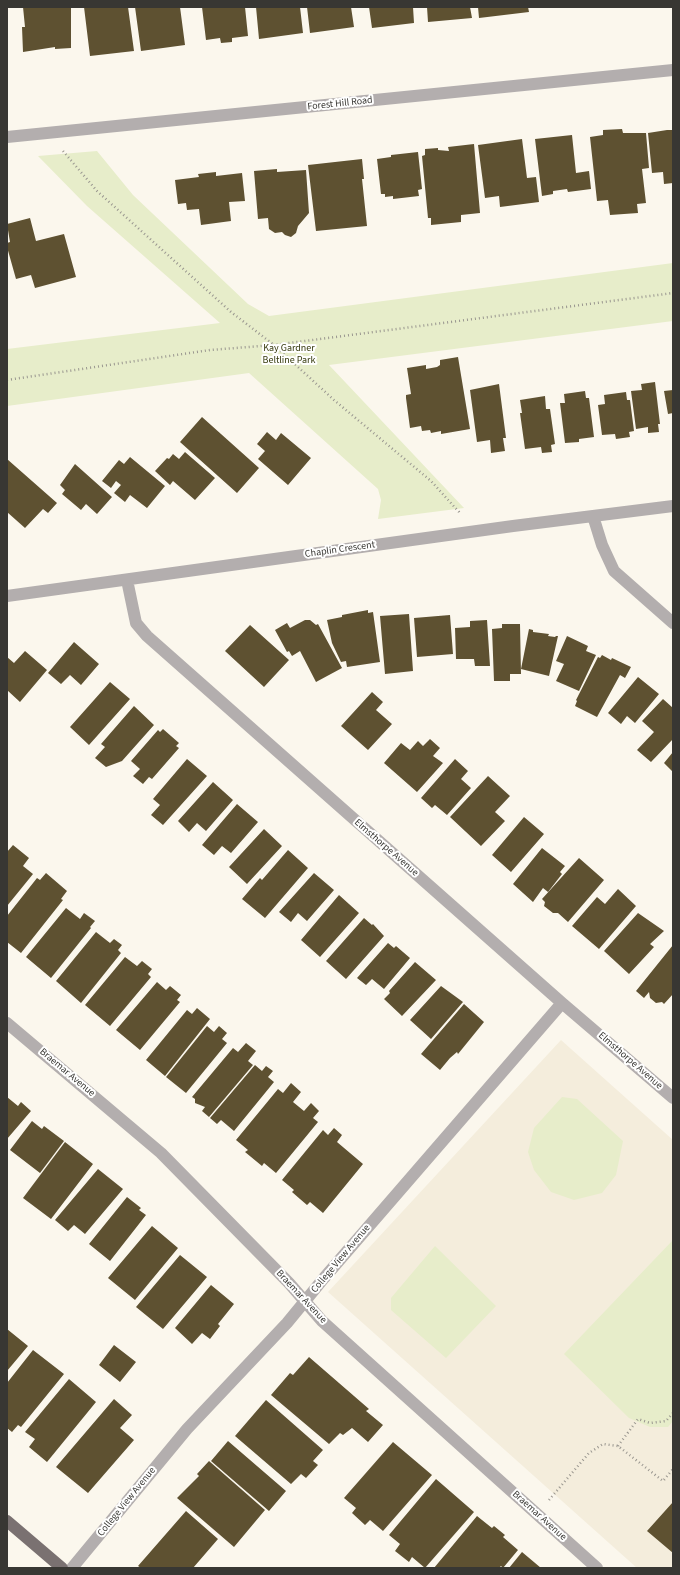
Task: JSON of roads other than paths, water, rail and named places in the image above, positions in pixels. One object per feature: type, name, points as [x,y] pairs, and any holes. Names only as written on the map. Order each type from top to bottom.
[{"type":"main road","points":[[7,1521],[62,1568]]},
{"type":"street","name":"Forest Hill Road","points":[[7,137],[53,134],[673,70]]},
{"type":"street","name":"Chaplin Crescent","points":[[7,596],[462,533],[673,506]]},
{"type":"street","points":[[593,516],[602,545],[614,571],[673,623]]},
{"type":"street","name":"Elmsthorpe Avenue","points":[[127,580],[136,623],[147,636],[562,1003],[673,1098]]},
{"type":"street","name":"College View Avenue","points":[[72,1568],[187,1429],[287,1324],[562,1003]]},
{"type":"street","name":"Braemar Avenue","points":[[7,1023],[161,1153],[322,1321],[597,1568]]},
{"type":"park label","name":"Kay Gardner Beltline Park","points":[[289,354]]}]
